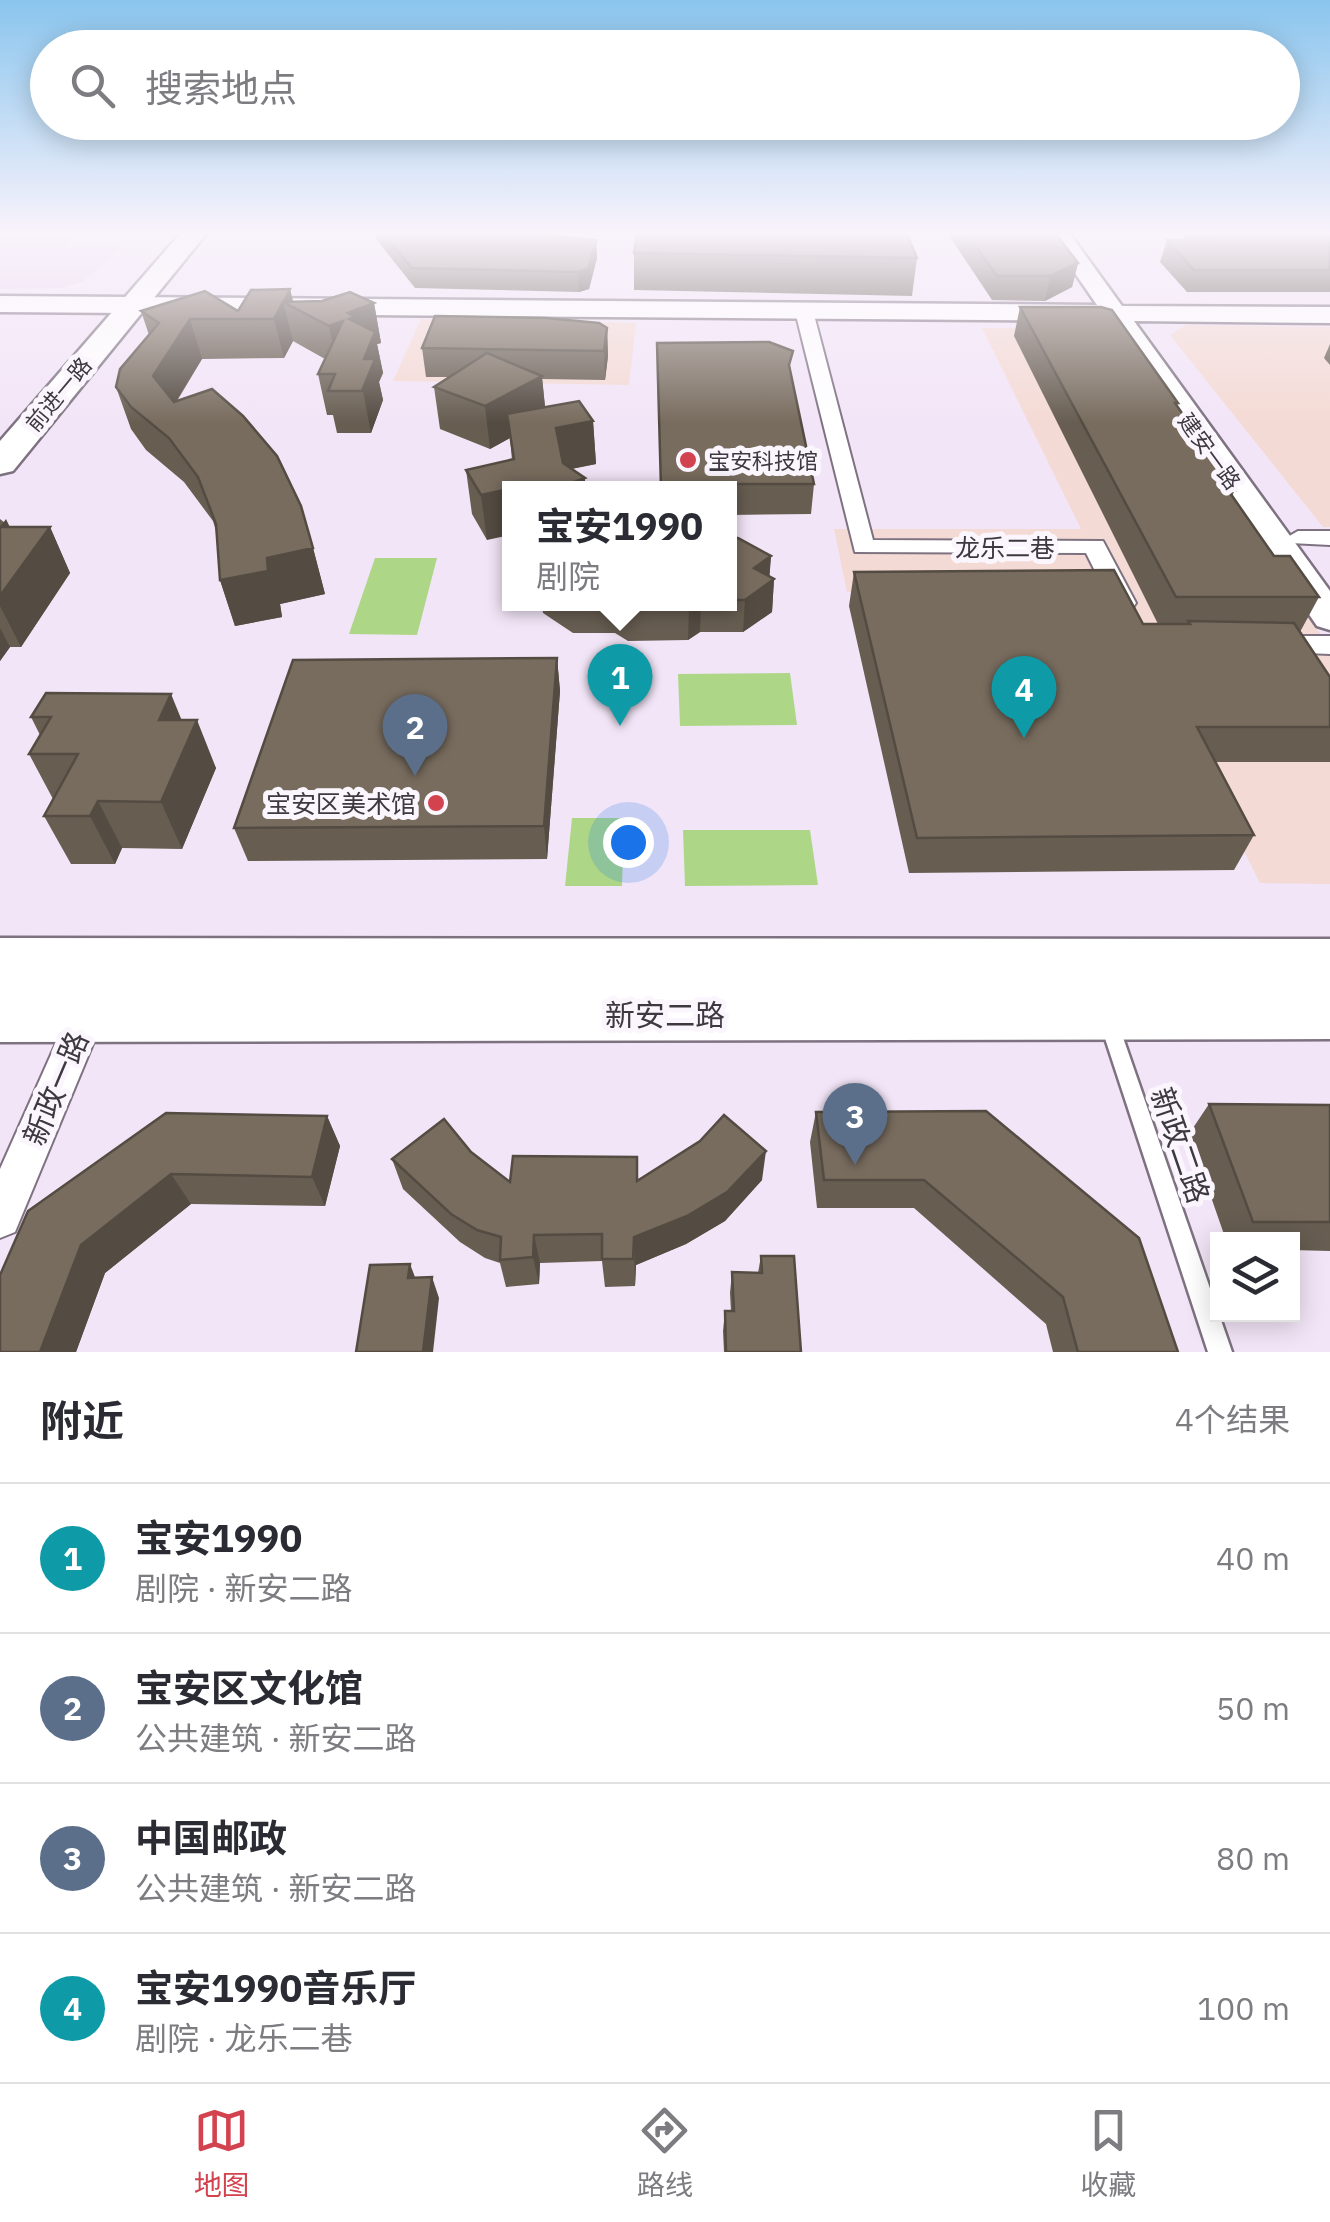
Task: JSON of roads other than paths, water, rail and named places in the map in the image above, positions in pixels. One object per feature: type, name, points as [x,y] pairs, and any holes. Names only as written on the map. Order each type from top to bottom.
[{"type":"main road","name":"前进一路","points":[[0,416],[107,297]]},
{"type":"main road","name":"前进一路","points":[[0,462],[140,297]]},
{"type":"main road","name":"建安一路","points":[[1109,297],[1330,581]]},
{"type":"main road","name":"建安一路","points":[[1113,297],[1330,618]]},
{"type":"main road","points":[[0,304],[1330,315]]},
{"type":"main road","name":"新安二路","points":[[0,963],[1330,964]]},
{"type":"main road","name":"新安二路","points":[[0,1016],[1330,1012]]},
{"type":"street","name":"龙乐二巷","points":[[804,311],[863,547],[1095,546],[1136,628]]},
{"type":"street","points":[[1298,538],[1330,538]]},
{"type":"street","points":[[1237,645],[1330,645]]},
{"type":"street","name":"新政一路","points":[[0,1217],[87,1015]]},
{"type":"lane","name":"新政二路","points":[[1105,1013],[1220,1352]]},
{"type":"place","name":"宝安科技馆","points":[[688,460]]},
{"type":"place","name":"宝安1990","points":[[620,726]]},
{"type":"place","name":"宝安1990音乐厅","points":[[1024,738]]},
{"type":"place","name":"宝安区文化馆","points":[[415,776]]},
{"type":"place","name":"宝安区美术馆","points":[[436,803]]},
{"type":"place","name":"中国邮政","points":[[855,1165]]}]
